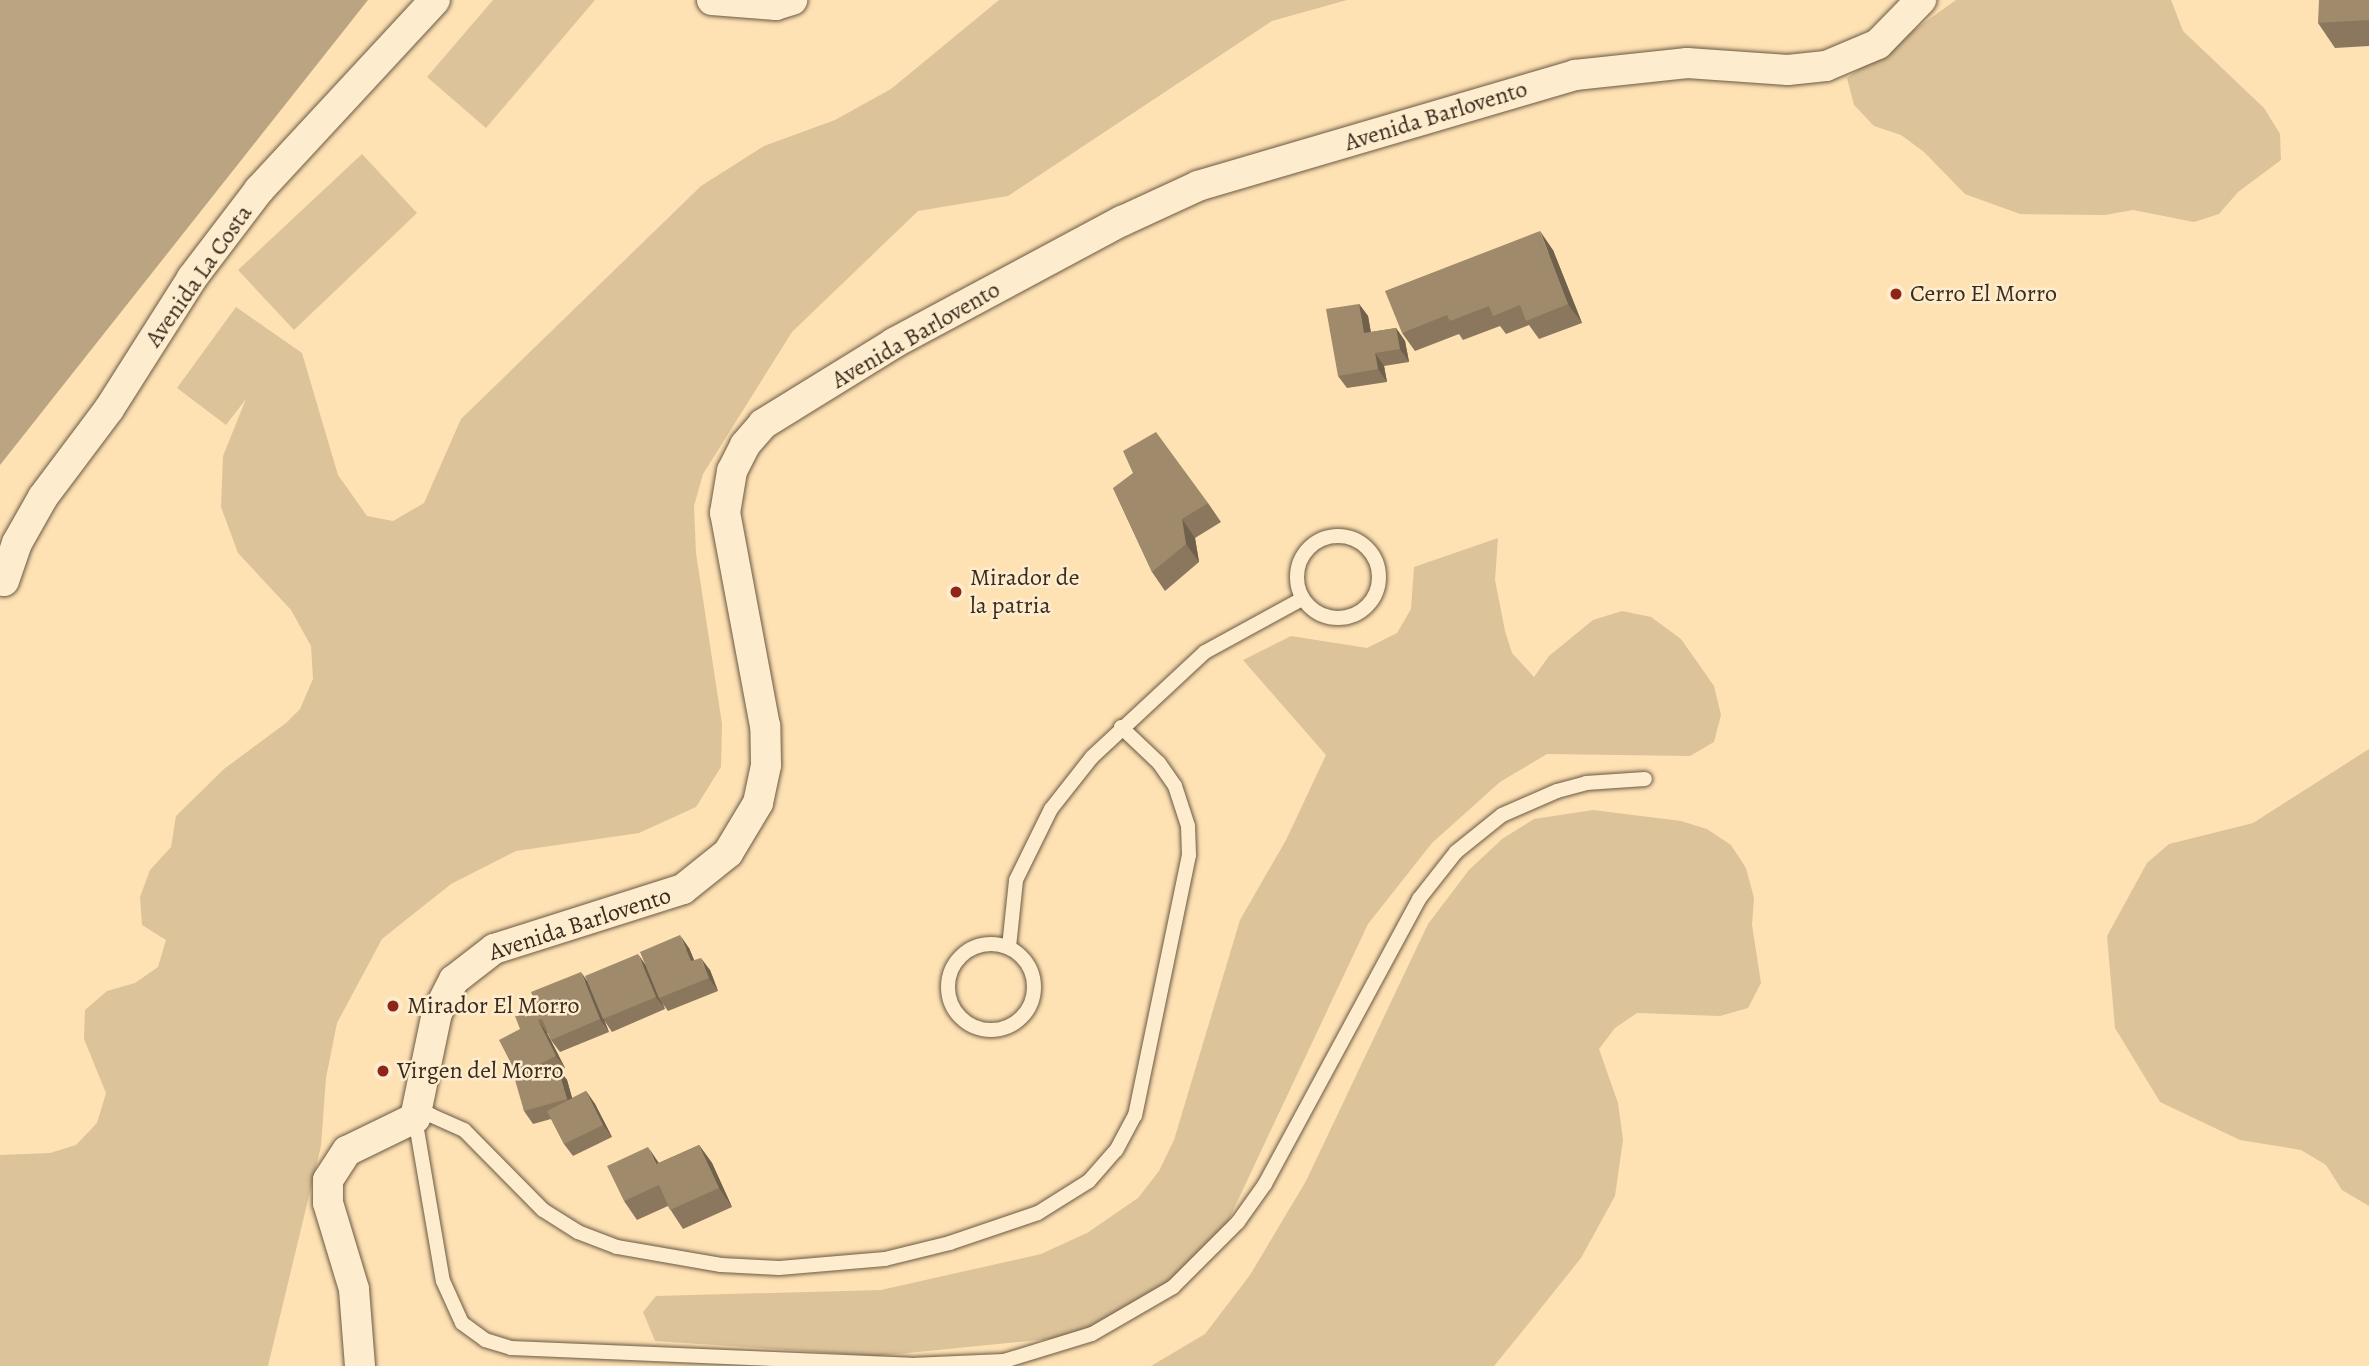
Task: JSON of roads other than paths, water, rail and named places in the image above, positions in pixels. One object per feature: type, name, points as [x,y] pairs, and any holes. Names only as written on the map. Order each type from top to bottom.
[{"type":"street","name":"Avenida La Costa","points":[[4,581],[17,543],[43,497],[109,409],[207,258],[259,190],[435,0]]},
{"type":"street","points":[[712,0],[776,5],[792,0]]},
{"type":"street","name":"Avenida Barlovento","points":[[415,1118],[437,1013],[454,980],[472,962],[506,944],[683,890],[715,867],[750,821],[762,784],[767,746],[726,527],[726,499],[745,445],[774,414],[813,396],[894,343],[1150,206],[1198,186],[1575,75],[1687,63],[1788,70],[1826,66],[1878,44],[1922,0]]},
{"type":"street","points":[[360,1366],[355,1289],[328,1203],[328,1180],[347,1151],[415,1118]]},
{"type":"lane","points":[[1348,537],[1374,556],[1378,588],[1359,613],[1327,618],[1302,598],[1297,567],[1316,541],[1348,537]]},
{"type":"lane","points":[[1009,947],[1016,880],[1051,809],[1121,727],[1205,652],[1302,598]]},
{"type":"lane","points":[[1121,727],[1159,763],[1175,786],[1188,826],[1189,855],[1135,1115],[1104,1167],[1056,1205],[950,1243],[885,1259],[779,1268],[674,1259],[617,1247],[578,1232],[527,1196],[464,1130],[431,1115],[415,1118],[448,1299],[469,1329],[493,1344],[511,1348],[957,1366],[1049,1350],[1092,1335],[1144,1307],[1207,1257],[1238,1222],[1265,1184],[1419,899],[1455,852],[1502,815],[1557,790],[1595,782],[1645,779]]},
{"type":"lane","points":[[976,945],[1009,947],[1023,957],[1032,972],[1031,1005],[1006,1028],[972,1027],[958,1016],[950,1002],[951,968],[976,945]]},
{"type":"place","name":"Cerro El Morro","points":[[1896,294]]},
{"type":"place","name":"Mirador de la patria","points":[[956,592]]},
{"type":"place","name":"Mirador El Morro","points":[[393,1006]]},
{"type":"place","name":"Virgen del Morro","points":[[383,1071]]}]
